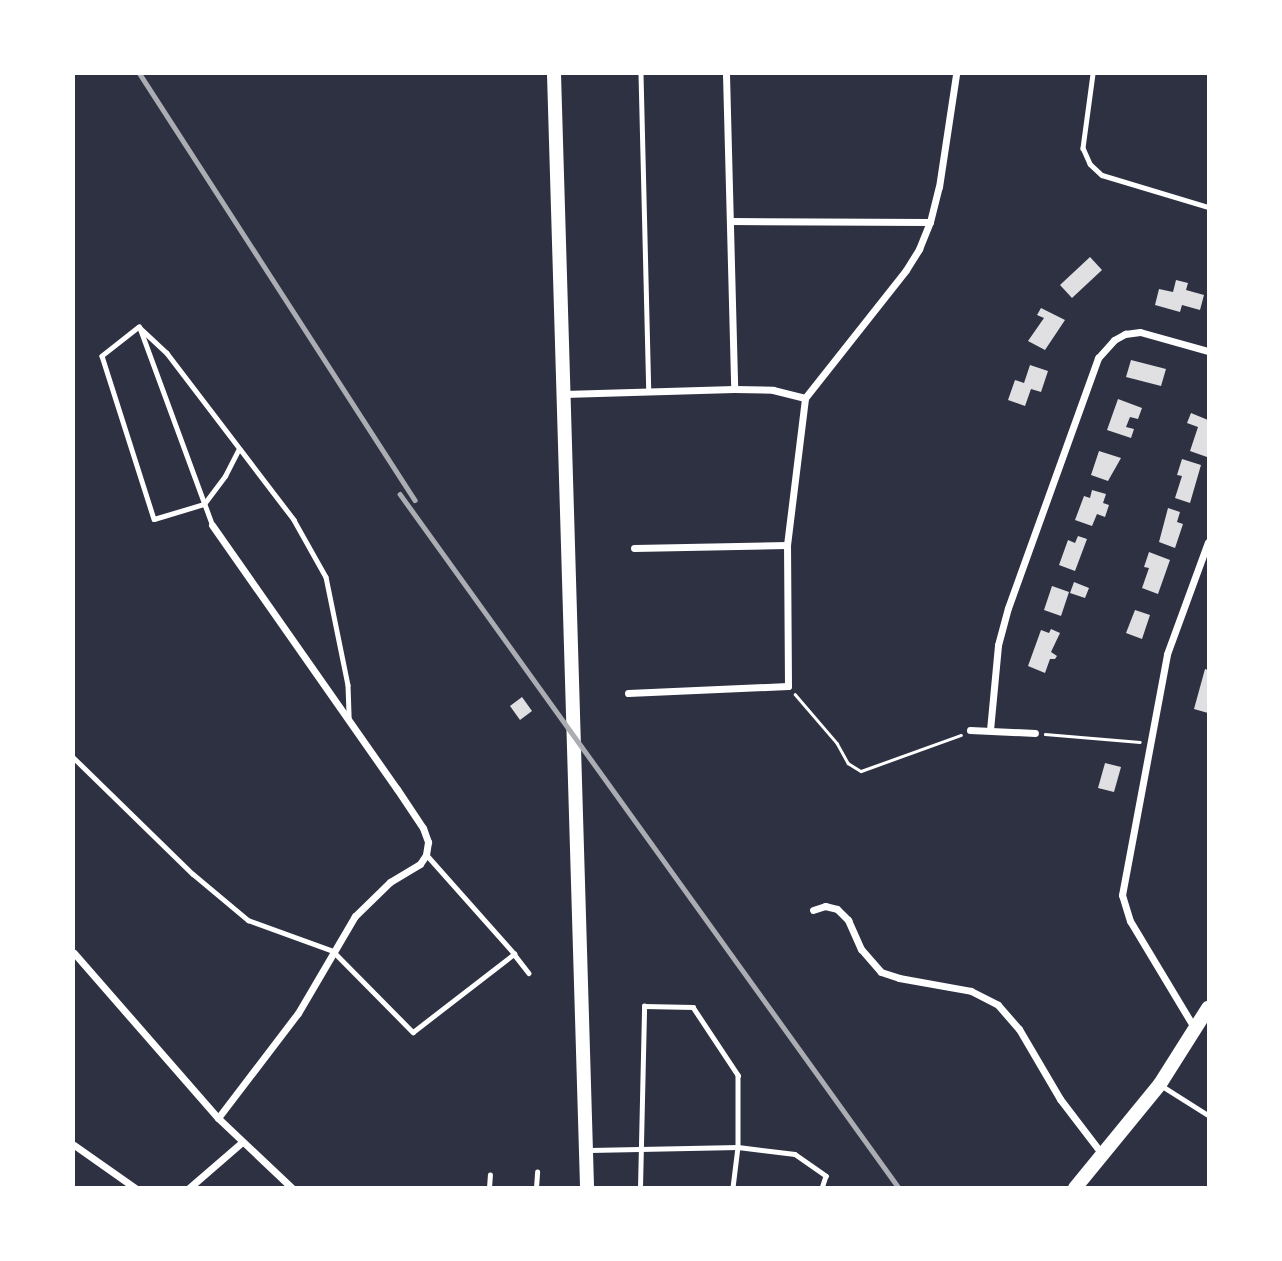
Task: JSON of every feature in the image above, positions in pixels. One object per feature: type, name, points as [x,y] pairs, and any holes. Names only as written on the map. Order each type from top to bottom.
[{"type":"main road","points":[[554,74],[587,1188]]},
{"type":"main road","points":[[1075,1188],[1160,1084],[1209,1008]]},
{"type":"street","points":[[726,74],[734,388]]},
{"type":"street","points":[[628,694],[788,686],[787,545],[805,398],[906,270],[930,222],[941,174],[956,74]]},
{"type":"street","points":[[730,221],[930,222]]},
{"type":"street","points":[[990,730],[994,672],[1005,621],[1098,358],[1114,340],[1140,332],[1209,351]]},
{"type":"street","points":[[563,394],[734,388],[774,390],[805,398]]},
{"type":"street","points":[[212,525],[423,828],[428,842],[426,855],[420,864],[372,898],[333,951],[298,1013],[218,1118]]},
{"type":"street","points":[[1196,1030],[1130,921],[1122,895],[1167,654],[1209,542]]},
{"type":"street","points":[[634,548],[787,545]]},
{"type":"street","points":[[970,730],[1035,733]]},
{"type":"street","points":[[813,910],[825,906],[837,909],[848,920],[861,949],[881,972],[899,978],[971,990],[998,1005],[1019,1029],[1060,1099],[1102,1155]]},
{"type":"street","points":[[74,953],[241,1143],[292,1188]]},
{"type":"street","points":[[188,1188],[241,1143]]},
{"type":"street","points":[[74,1145],[135,1188]]},
{"type":"lane","points":[[641,74],[649,391]]},
{"type":"lane","points":[[1093,74],[1083,148],[1090,164],[1102,175],[1209,207]]},
{"type":"lane","points":[[139,327],[167,353],[238,450],[294,520],[326,577],[348,685],[349,723]]},
{"type":"lane","points":[[139,327],[212,525]]},
{"type":"lane","points":[[139,327],[102,356],[154,519],[204,504],[225,477],[238,450]]},
{"type":"lane","points":[[74,758],[193,874],[248,920],[333,951],[413,1032],[514,954]]},
{"type":"lane","points":[[426,855],[529,973]]},
{"type":"lane","points":[[640,1188],[644,1006],[693,1007],[738,1075],[738,1147],[733,1188]]},
{"type":"lane","points":[[1160,1084],[1209,1115]]},
{"type":"lane","points":[[586,1150],[738,1147],[795,1154],[826,1176],[822,1188]]},
{"type":"lane","points":[[536,1188],[537,1172]]},
{"type":"lane","points":[[489,1188],[490,1175]]},
{"type":"path","points":[[788,686],[828,732],[848,764],[861,771],[940,745],[970,730]]},
{"type":"path","points":[[1035,733],[1150,743]]},
{"type":"building","points":[[1090,257],[1102,270],[1072,298],[1060,285]]},
{"type":"building","points":[[1176,280],[1188,283],[1186,290],[1204,295],[1200,310],[1182,305],[1180,312],[1155,305],[1159,289],[1173,292]]},
{"type":"building","points":[[1041,308],[1065,320],[1045,350],[1028,341],[1044,318],[1037,315]]},
{"type":"building","points":[[1131,360],[1166,369],[1161,386],[1126,377]]},
{"type":"building","points":[[1030,365],[1048,371],[1041,392],[1031,389],[1025,406],[1008,400],[1015,380],[1024,383]]},
{"type":"building","points":[[1118,399],[1142,408],[1138,419],[1130,417],[1126,427],[1134,429],[1131,438],[1107,430]]},
{"type":"building","points":[[1191,413],[1208,420],[1207,457],[1190,451],[1198,427],[1187,423]]},
{"type":"building","points":[[1099,451],[1121,458],[1108,481],[1091,475]]},
{"type":"building","points":[[1182,459],[1201,465],[1190,503],[1175,498],[1182,476],[1177,475]]},
{"type":"building","points":[[1092,490],[1106,494],[1103,503],[1109,505],[1105,517],[1097,514],[1092,526],[1075,520],[1084,496],[1090,498]]},
{"type":"building","points":[[1168,508],[1180,512],[1177,522],[1183,524],[1175,548],[1159,542]]},
{"type":"building","points":[[1078,536],[1087,539],[1075,571],[1059,565],[1068,540],[1075,543]]},
{"type":"building","points":[[1149,552],[1170,560],[1158,594],[1142,588],[1149,568],[1144,567]]},
{"type":"building","points":[[1074,582],[1089,588],[1085,598],[1070,593]]},
{"type":"building","points":[[1052,586],[1069,592],[1061,616],[1044,610]]},
{"type":"building","points":[[1135,610],[1150,615],[1142,639],[1126,633]]},
{"type":"building","points":[[1051,629],[1060,633],[1051,652],[1057,656],[1050,659],[1045,673],[1028,666],[1041,630],[1049,633]]},
{"type":"building","points":[[1205,669],[1208,670],[1208,713],[1194,709]]},
{"type":"building","points":[[522,697],[532,711],[520,720],[510,706]]},
{"type":"building","points":[[1105,763],[1121,767],[1114,792],[1098,788]]},
{"type":"railway","points":[[140,74],[415,500]]},
{"type":"railway","points":[[400,494],[899,1188]]}]
